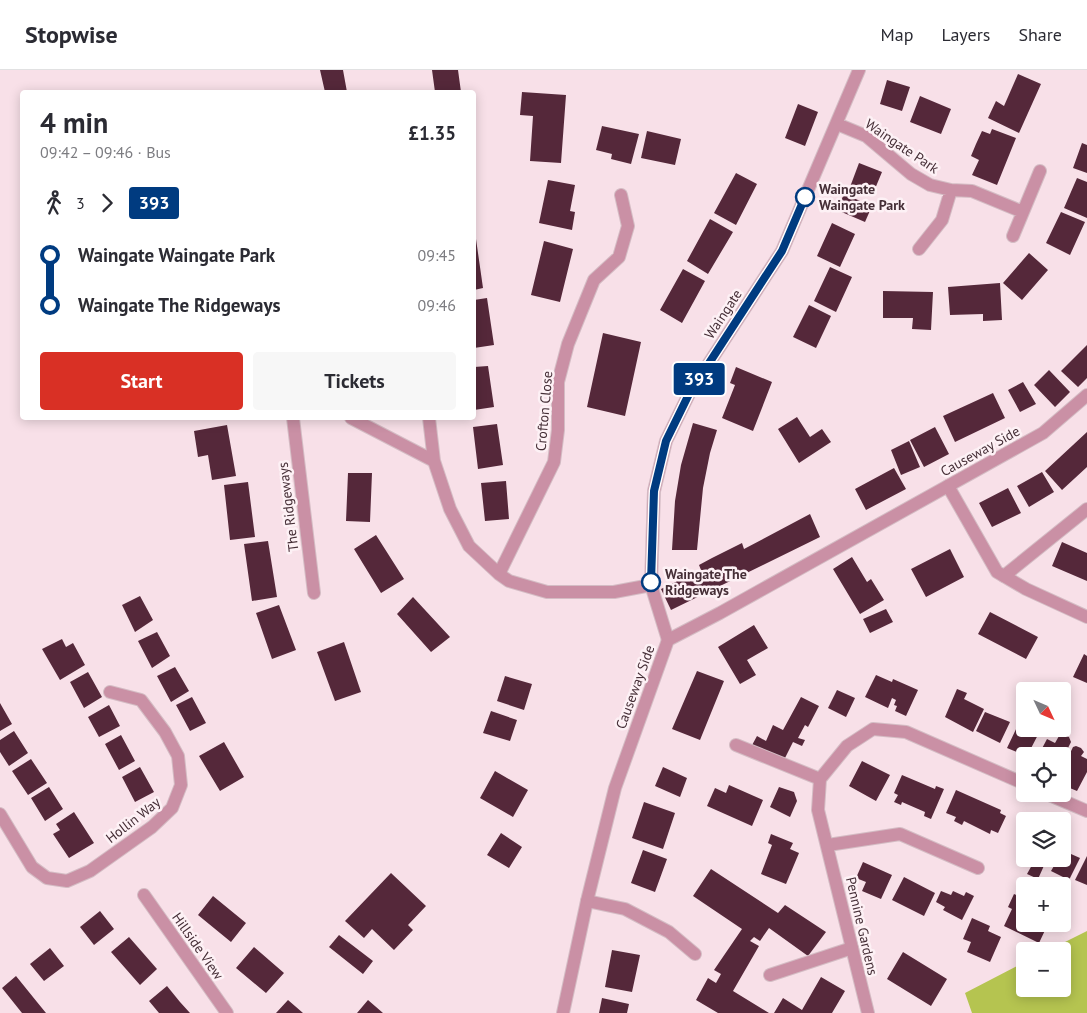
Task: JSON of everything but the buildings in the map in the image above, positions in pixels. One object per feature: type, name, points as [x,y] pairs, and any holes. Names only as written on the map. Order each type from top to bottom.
[{"type":"street","name":"Waingate","points":[[668,640],[650,585],[654,491],[666,441],[689,394],[782,251],[837,124],[855,71]]},
{"type":"street","name":"Waingate Park","points":[[837,124],[866,136],[911,174],[930,185],[951,190],[972,191],[1023,212]]},
{"type":"street","points":[[1014,236],[1040,171]]},
{"type":"street","points":[[919,249],[942,220],[951,190]]},
{"type":"street","name":"Crofton Close","points":[[498,574],[554,462],[558,430],[558,382],[568,344],[594,280],[619,257],[628,226],[621,195]]},
{"type":"street","name":"Causeway Side","points":[[563,1013],[587,901],[615,788],[668,640],[1043,433],[1087,395]]},
{"type":"street","name":"The Ridgeways","points":[[293,420],[314,593]]},
{"type":"street","points":[[355,420],[434,461]]},
{"type":"street","points":[[429,420],[434,461],[450,510],[469,546],[498,574],[509,581],[547,592],[614,592],[650,585]]},
{"type":"street","points":[[948,486],[997,572],[1026,589],[1087,617]]},
{"type":"street","points":[[1004,576],[1087,509]]},
{"type":"street","name":"Hollin Way","points":[[0,814],[32,868],[47,878],[67,881],[90,871],[152,827],[172,808],[181,785],[178,756],[170,740],[141,700],[110,692]]},
{"type":"street","points":[[736,745],[820,779],[847,746],[873,729],[906,732],[1016,780]]},
{"type":"street","name":"Pennine Gardens","points":[[820,779],[818,810],[868,1013]]},
{"type":"street","points":[[1066,802],[1087,811]]},
{"type":"street","points":[[828,845],[900,834],[978,868]]},
{"type":"street","name":"Hillside View","points":[[144,895],[201,978],[228,1013]]},
{"type":"street","points":[[587,901],[625,909],[669,932],[695,954]]},
{"type":"street","points":[[770,975],[852,948]]},
{"type":"green space","points":[[1087,931],[1087,1013],[972,1013],[965,993],[1016,967],[1016,997],[1071,997],[1071,942],[1065,942]]},
{"type":"bus line","name":"393","points":[[651,582],[654,491],[666,441],[689,394],[782,251],[805,197]]},
{"type":"place","name":"Waingate Waingate Park","points":[[805,197]]},
{"type":"place","name":"Waingate The Ridgeways","points":[[651,582]]}]
